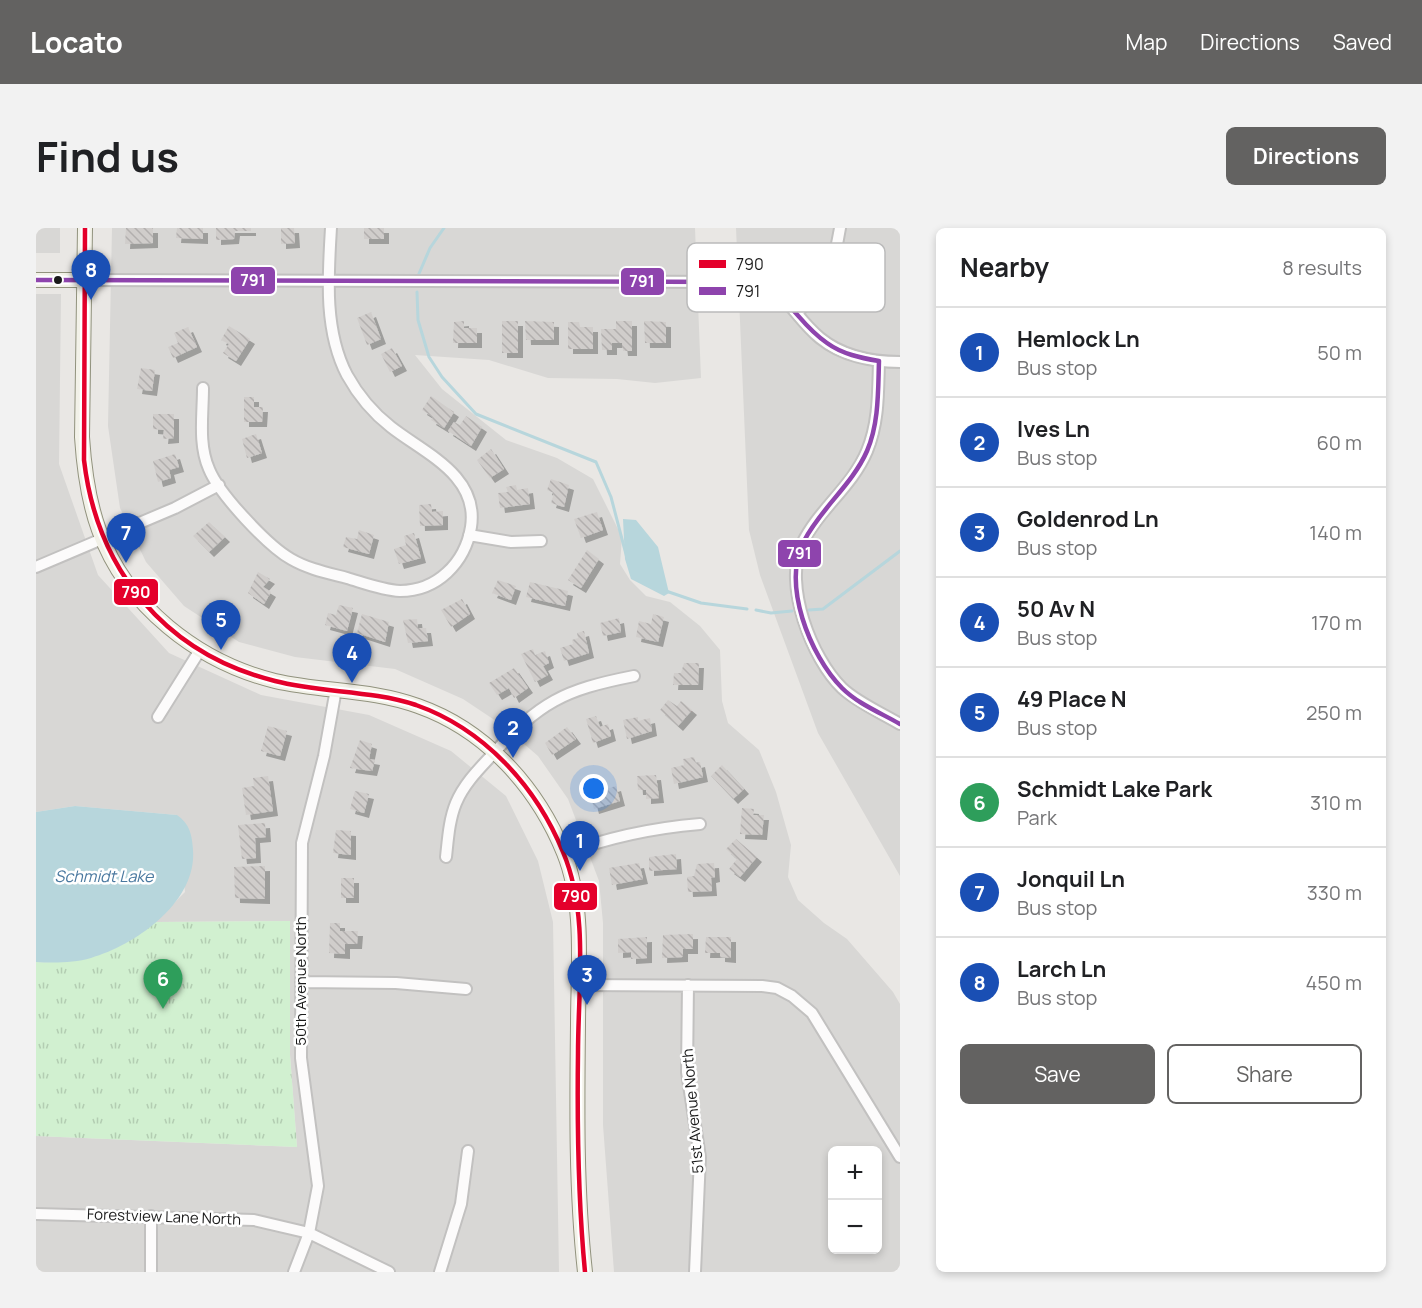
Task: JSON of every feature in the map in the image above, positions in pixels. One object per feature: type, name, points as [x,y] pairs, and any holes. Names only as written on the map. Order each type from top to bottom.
[{"type":"street","points":[[85,228],[82,436],[84,471],[102,539],[134,592],[156,617],[200,650],[219,661],[274,680],[386,696],[421,707],[452,721],[494,753],[528,788],[546,815],[564,854],[576,912],[577,1165],[585,1272]]},
{"type":"street","points":[[203,388],[204,456],[219,485],[263,537],[291,559],[307,567],[398,591],[430,586],[454,565],[469,535],[470,505],[463,486],[453,473],[374,412],[347,376],[337,353],[332,330],[329,281],[331,228]]},
{"type":"street","points":[[837,243],[840,228]]},
{"type":"street","points":[[36,280],[687,282]]},
{"type":"street","points":[[797,313],[820,338],[834,348],[879,361],[900,362]]},
{"type":"street","points":[[879,361],[875,426],[867,451],[856,473],[811,528],[801,546],[795,578],[812,644],[826,668],[843,689],[900,724]]},
{"type":"street","points":[[36,567],[175,508],[219,485]]},
{"type":"street","points":[[469,535],[511,542],[541,541]]},
{"type":"street","points":[[158,717],[200,650]]},
{"type":"street","points":[[446,857],[451,819],[462,789],[508,736],[548,704],[572,692],[634,676]]},
{"type":"street","name":"50th Avenue North","points":[[294,1272],[309,1233],[318,1186],[303,1087],[302,843],[324,756],[336,689]]},
{"type":"street","points":[[564,854],[629,833],[700,824]]},
{"type":"street","points":[[301,982],[396,983],[466,989]]},
{"type":"street","points":[[578,985],[762,986],[777,988],[792,996],[812,1012],[900,1157]]},
{"type":"street","name":"51st Avenue North","points":[[688,986],[687,1072],[700,1157],[695,1272]]},
{"type":"street","points":[[440,1272],[460,1204],[468,1151]]},
{"type":"street","name":"Forestview Lane North","points":[[36,1214],[254,1220],[309,1233],[389,1272]]},
{"type":"street","points":[[151,1216],[151,1272]]},
{"type":"shaded area","points":[[36,228],[60,228],[60,253],[36,253]]},
{"type":"shaded area","points":[[112,228],[695,228],[696,243],[687,243],[687,312],[698,312],[701,378],[655,383],[617,379],[548,378],[489,360],[415,355],[442,389],[506,440],[557,458],[593,479],[622,537],[620,564],[630,580],[646,596],[670,602],[700,626],[720,650],[722,701],[728,723],[759,750],[776,792],[791,845],[788,877],[798,900],[824,923],[847,939],[893,992],[900,1004],[900,1272],[614,1272],[603,1125],[603,923],[599,881],[568,799],[538,756],[502,725],[463,699],[395,669],[295,657],[239,642],[184,606],[146,562],[120,508],[108,426]]},
{"type":"shaded area","points":[[736,228],[900,228],[900,876],[818,733],[760,575],[749,530],[740,312],[885,312],[885,243],[737,243]]},
{"type":"shaded area","points":[[36,294],[61,294],[59,464],[98,575],[169,653],[261,695],[369,715],[451,751],[506,796],[538,861],[553,922],[559,1272],[36,1272],[36,1136],[297,1147],[290,1055],[289,921],[155,922],[185,892],[177,815],[75,806],[36,812]]},
{"type":"green space","points":[[290,921],[290,1055],[297,1147],[36,1136],[36,962],[69,961],[100,954],[128,941],[155,922]]},
{"type":"water","points":[[623,519],[636,520],[658,547],[669,593],[664,596],[631,579],[625,559]]},
{"type":"water","name":"Schmidt Lake","points":[[75,806],[177,815],[188,826],[191,835],[192,869],[185,887],[174,904],[144,932],[126,943],[84,960],[36,962],[36,812]]},
{"type":"building","points":[[126,228],[153,228],[153,243],[125,244]]},
{"type":"building","points":[[177,228],[203,228],[203,239],[176,238]]},
{"type":"building","points":[[216,228],[251,228],[251,231],[235,231],[234,239],[216,240]]},
{"type":"building","points":[[281,228],[294,228],[295,243],[281,244]]},
{"type":"building","points":[[364,228],[384,228],[384,239],[364,239]]},
{"type":"building","points":[[371,312],[381,339],[367,345],[357,318]]},
{"type":"building","points":[[464,321],[464,328],[477,328],[477,343],[453,343],[454,322]]},
{"type":"building","points":[[502,321],[518,321],[518,353],[502,353]]},
{"type":"building","points":[[525,321],[554,322],[554,340],[526,340]]},
{"type":"building","points":[[616,321],[632,321],[632,351],[623,351],[622,343],[612,343],[612,350],[602,350],[601,329],[616,329]]},
{"type":"building","points":[[644,321],[666,322],[666,343],[645,343]]},
{"type":"building","points":[[568,322],[579,322],[580,327],[593,327],[593,349],[568,349]]},
{"type":"building","points":[[229,326],[250,339],[236,361],[223,353],[229,344],[221,340]]},
{"type":"building","points":[[188,327],[197,347],[173,358],[168,347],[178,343],[174,333]]},
{"type":"building","points":[[392,348],[402,366],[390,372],[381,354]]},
{"type":"building","points":[[141,368],[155,370],[152,391],[137,389]]},
{"type":"building","points":[[431,396],[454,412],[444,428],[431,420],[433,417],[422,410]]},
{"type":"building","points":[[244,397],[254,397],[254,407],[263,407],[262,422],[244,422]]},
{"type":"building","points":[[153,414],[174,414],[174,438],[163,439],[164,430],[153,429]]},
{"type":"building","points":[[466,416],[482,427],[471,446],[448,431],[454,422],[460,425]]},
{"type":"building","points":[[256,434],[262,453],[247,458],[242,439]]},
{"type":"building","points":[[491,449],[504,469],[490,478],[477,460]]},
{"type":"building","points":[[175,454],[179,467],[169,470],[171,478],[158,482],[153,461]]},
{"type":"building","points":[[551,479],[569,485],[564,507],[551,503],[554,493],[547,490]]},
{"type":"building","points":[[516,485],[517,490],[528,488],[530,504],[500,508],[498,493],[508,492],[506,487]]},
{"type":"building","points":[[431,504],[432,512],[443,511],[443,525],[420,526],[419,505]]},
{"type":"building","points":[[597,512],[603,530],[581,538],[574,519]]},
{"type":"building","points":[[209,522],[225,537],[209,552],[193,536]]},
{"type":"building","points":[[359,530],[374,535],[369,554],[343,547],[346,537],[357,539]]},
{"type":"building","points":[[414,533],[421,558],[399,564],[394,549],[406,545],[404,536]]},
{"type":"building","points":[[587,550],[599,559],[581,588],[568,580]]},
{"type":"building","points":[[258,572],[270,579],[263,587],[271,592],[264,604],[248,593]]},
{"type":"building","points":[[498,580],[516,586],[511,600],[492,593]]},
{"type":"building","points":[[530,582],[568,591],[565,606],[526,597]]},
{"type":"building","points":[[462,599],[470,614],[451,627],[441,610]]},
{"type":"building","points":[[339,605],[353,608],[347,631],[325,625],[328,613],[336,615]]},
{"type":"building","points":[[362,614],[389,622],[385,642],[357,633]]},
{"type":"building","points":[[653,614],[664,617],[658,642],[636,637],[639,621],[651,624]]},
{"type":"building","points":[[619,618],[621,632],[603,636],[600,623]]},
{"type":"building","points":[[417,619],[418,628],[426,628],[428,641],[408,643],[403,620]]},
{"type":"building","points":[[584,631],[589,653],[564,661],[560,648],[573,644],[572,640],[578,638],[577,633]]},
{"type":"building","points":[[533,649],[535,655],[545,651],[549,663],[543,666],[548,675],[535,682],[521,654]]},
{"type":"building","points":[[684,663],[699,663],[698,685],[673,685],[674,673],[681,673]]},
{"type":"building","points":[[514,668],[528,688],[514,698],[509,688],[497,695],[489,683]]},
{"type":"building","points":[[668,700],[677,706],[681,701],[692,710],[678,726],[660,710]]},
{"type":"building","points":[[596,716],[600,727],[608,724],[611,736],[593,743],[586,719]]},
{"type":"building","points":[[638,717],[638,721],[650,718],[652,731],[627,739],[623,720]]},
{"type":"building","points":[[268,726],[287,731],[280,756],[261,751]]},
{"type":"building","points":[[567,727],[576,739],[552,755],[545,743]]},
{"type":"building","points":[[360,740],[372,744],[369,759],[375,760],[372,771],[350,768]]},
{"type":"building","points":[[694,757],[696,763],[700,762],[703,777],[674,784],[671,768],[684,765],[683,759]]},
{"type":"building","points":[[722,765],[744,789],[733,799],[711,776]]},
{"type":"building","points":[[656,775],[659,798],[646,799],[646,790],[638,790],[637,776]]},
{"type":"building","points":[[268,776],[273,811],[246,815],[242,788],[254,786],[253,778]]},
{"type":"building","points":[[616,786],[620,801],[594,809],[590,794]]},
{"type":"building","points":[[355,791],[369,794],[364,813],[350,809]]},
{"type":"building","points":[[742,808],[754,809],[753,815],[764,815],[762,835],[740,834]]},
{"type":"building","points":[[265,823],[266,837],[255,838],[256,858],[242,859],[238,825]]},
{"type":"building","points":[[336,830],[351,831],[351,855],[333,853]]},
{"type":"building","points":[[736,839],[757,857],[740,877],[729,869],[737,859],[726,849]]},
{"type":"building","points":[[676,854],[677,869],[649,871],[649,857]]},
{"type":"building","points":[[639,863],[643,879],[612,885],[609,868]]},
{"type":"building","points":[[714,863],[715,877],[711,878],[712,891],[688,892],[687,877],[694,876],[697,864]]},
{"type":"building","points":[[265,866],[265,899],[235,898],[234,867]]},
{"type":"building","points":[[341,878],[354,878],[354,898],[341,898]]},
{"type":"building","points":[[330,923],[340,923],[340,931],[358,931],[357,944],[345,944],[345,954],[329,953]]},
{"type":"building","points":[[693,934],[693,949],[683,949],[683,957],[662,958],[663,935]]},
{"type":"building","points":[[647,937],[647,958],[631,959],[631,952],[618,953],[618,939]]},
{"type":"building","points":[[706,937],[731,937],[731,958],[720,957],[720,953],[705,953]]},
{"type":"waterway","points":[[418,276],[430,248],[444,228]]},
{"type":"waterway","points":[[417,292],[418,320],[429,357],[442,377],[476,414],[596,462],[611,497],[628,562]]},
{"type":"waterway","points":[[809,610],[823,609],[900,551]]},
{"type":"waterway","points":[[666,591],[701,603],[747,609]]},
{"type":"waterway","points":[[756,610],[771,613],[792,611]]},
{"type":"transit line","name":"790","points":[[85,228],[84,460],[91,500],[104,538],[121,572],[144,602],[170,628],[201,651],[236,668],[293,685],[399,700],[441,716],[464,729],[505,763],[523,783],[552,828],[571,875],[579,925],[578,1135],[585,1272]]},
{"type":"transit line","name":"791","points":[[36,280],[687,282]]},
{"type":"transit line","name":"791","points":[[794,312],[815,334],[833,347],[852,355],[879,361]]},
{"type":"transit line","name":"791","points":[[879,361],[876,418],[871,440],[861,463],[804,541],[798,558],[797,598],[810,638],[830,674],[855,699],[900,724]]},
{"type":"place","name":"Larch Ln","points":[[91,300]]},
{"type":"place","name":"Jonquil Ln","points":[[126,563]]},
{"type":"place","name":"49 Place N","points":[[221,650]]},
{"type":"place","name":"50 Av N","points":[[352,683]]},
{"type":"place","name":"Ives Ln","points":[[513,758]]},
{"type":"place","name":"Hemlock Ln","points":[[580,871]]},
{"type":"place","name":"Goldenrod Ln","points":[[587,1005]]},
{"type":"place","name":"Schmidt Lake Park","points":[[163,1009]]}]
